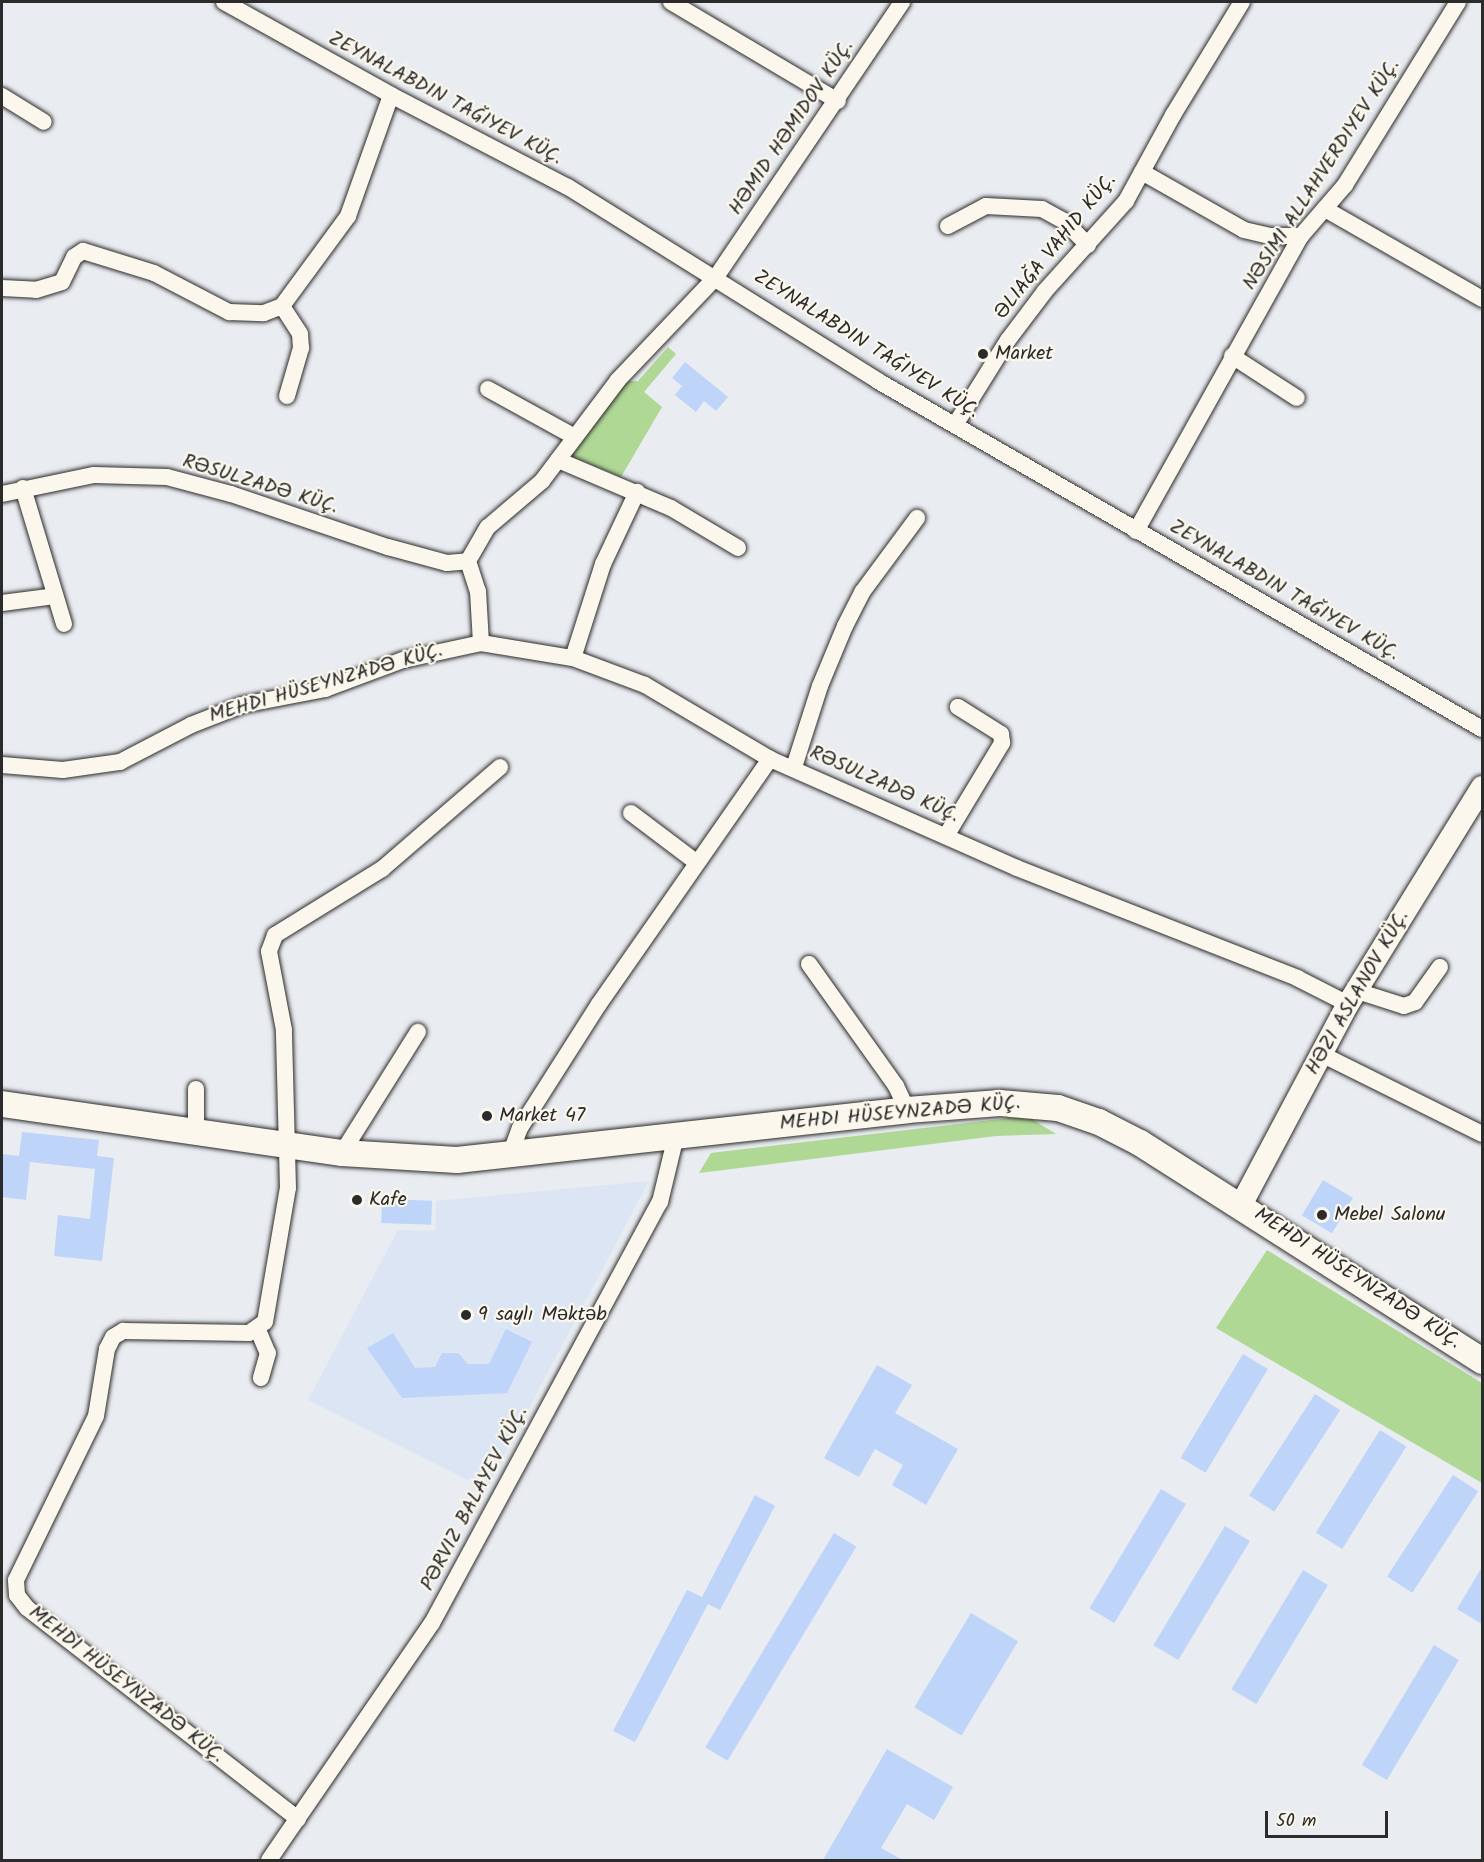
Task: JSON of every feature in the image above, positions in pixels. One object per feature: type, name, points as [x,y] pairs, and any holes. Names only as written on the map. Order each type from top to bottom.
[{"type":"main road","name":"HƏZI ASLANOV KÜÇ.","points":[[1241,1205],[1352,997],[1482,787]]},
{"type":"main road","name":"MEHDI HÜSEYNZADƏ KÜÇ.","points":[[2,1104],[342,1154],[447,1160],[510,1155],[907,1110],[1000,1103],[1058,1108],[1099,1122],[1140,1143],[1241,1205],[1482,1361]]},
{"type":"street","points":[[224,2],[391,95],[568,187],[716,277],[822,346],[955,425],[1482,729]]},
{"type":"street","points":[[671,2],[837,101]]},
{"type":"street","name":"HƏMID HƏMIDOV KÜÇ.","points":[[716,277],[902,2]]},
{"type":"street","name":"ƏLIAĞA VAHID KÜÇ.","points":[[955,425],[1008,340],[1053,282],[1126,201],[1242,2]]},
{"type":"street","name":"NƏSIMI ALLAHVERDIYEV KÜÇ.","points":[[1136,531],[1232,356],[1301,237],[1325,209],[1374,141],[1458,2]]},
{"type":"street","points":[[2,288],[36,290],[56,284],[83,251],[154,273],[229,312],[264,313],[282,306],[348,216],[391,95]]},
{"type":"street","points":[[2,96],[44,122]]},
{"type":"street","points":[[1142,172],[1244,230],[1269,236],[1301,237]]},
{"type":"street","points":[[948,226],[986,206],[1042,209],[1064,221],[1088,245]]},
{"type":"street","points":[[1325,209],[1482,298]]},
{"type":"street","points":[[481,643],[478,591],[468,561],[488,527],[542,481],[618,380],[716,277]]},
{"type":"street","points":[[282,306],[300,341],[287,396]]},
{"type":"street","points":[[1232,356],[1297,398]]},
{"type":"street","points":[[488,389],[575,437]]},
{"type":"street","points":[[558,460],[637,492],[738,548]]},
{"type":"street","name":"RƏSULZADƏ KÜÇ.","points":[[2,494],[23,488],[94,476],[167,477],[231,494],[388,547],[447,563],[468,561]]},
{"type":"street","points":[[23,488],[63,624]]},
{"type":"street","points":[[573,658],[603,564],[637,492]]},
{"type":"street","points":[[794,767],[820,686],[845,626],[863,591],[917,518]]},
{"type":"street","points":[[2,603],[55,596]]},
{"type":"street","name":"RƏSULZADƏ KÜÇ.","points":[[481,643],[573,658],[645,685],[770,759],[794,767],[1017,868],[1297,978],[1352,997],[1404,1006],[1415,1002],[1440,968]]},
{"type":"street","name":"MEHDI HÜSEYNZADƏ KÜÇ.","points":[[2,765],[63,770],[120,762],[190,725],[242,705],[325,689],[403,660],[481,643]]},
{"type":"street","points":[[946,836],[1002,743],[1001,734],[958,707]]},
{"type":"street","points":[[510,1155],[520,1128],[574,1042],[696,862],[770,759]]},
{"type":"street","points":[[261,1378],[268,1353],[258,1330],[265,1322],[286,1212],[284,1030],[269,951],[276,935],[382,869],[500,767]]},
{"type":"street","points":[[631,813],[696,862]]},
{"type":"street","points":[[809,964],[896,1086],[907,1110]]},
{"type":"street","points":[[342,1154],[418,1032]]},
{"type":"street","points":[[1321,1054],[1482,1134]]},
{"type":"street","points":[[196,1089],[196,1132]]},
{"type":"street","name":"PƏRVIZ BALAYEV KÜÇ.","points":[[269,1860],[432,1623],[660,1202],[676,1136]]},
{"type":"street","name":"MEHDI HÜSEYNZADƏ KÜÇ.","points":[[258,1330],[249,1333],[123,1331],[113,1337],[107,1349],[96,1416],[51,1501],[16,1580],[16,1588],[27,1608],[298,1819]]},
{"type":"shaded area","name":"9 saylı Məktəb","points":[[649,1181],[486,1489],[308,1400],[398,1230],[435,1231],[436,1201]]},
{"type":"green space","points":[[668,347],[676,354],[644,392],[662,407],[621,477],[571,456],[626,381],[638,381]]},
{"type":"green space","points":[[1027,1116],[1056,1134],[996,1136],[699,1173],[711,1153]]},
{"type":"green space","points":[[1267,1250],[1482,1383],[1482,1483],[1216,1328]]},
{"type":"building","points":[[685,362],[728,397],[716,411],[704,401],[696,412],[675,395],[682,386],[672,378]]},
{"type":"building","points":[[22,1132],[99,1140],[97,1156],[114,1158],[102,1261],[54,1256],[58,1215],[90,1219],[95,1169],[30,1162],[26,1200],[2,1197],[2,1154],[19,1156]]},
{"type":"building","points":[[1323,1180],[1353,1198],[1332,1233],[1302,1215]]},
{"type":"building","points":[[382,1199],[432,1201],[431,1225],[381,1223]]},
{"type":"building","points":[[506,1329],[532,1342],[507,1393],[402,1398],[367,1348],[393,1333],[415,1368],[435,1367],[442,1353],[458,1353],[468,1364],[489,1364]]},
{"type":"building","points":[[1243,1354],[1268,1369],[1206,1473],[1181,1458]]},
{"type":"building","points":[[877,1365],[912,1385],[895,1413],[958,1449],[926,1505],[892,1485],[903,1465],[875,1449],[859,1477],[824,1458]]},
{"type":"building","points":[[1315,1394],[1340,1410],[1274,1512],[1249,1495]]},
{"type":"building","points":[[1380,1430],[1406,1446],[1342,1549],[1316,1533]]},
{"type":"building","points":[[1453,1475],[1478,1491],[1412,1593],[1387,1576]]},
{"type":"building","points":[[1161,1489],[1186,1504],[1114,1623],[1089,1608]]},
{"type":"building","points":[[755,1495],[775,1506],[720,1610],[708,1604],[635,1742],[613,1731],[687,1590],[702,1597]]},
{"type":"building","points":[[1225,1526],[1250,1541],[1178,1660],[1153,1645]]},
{"type":"building","points":[[834,1533],[856,1546],[728,1761],[705,1747]]},
{"type":"building","points":[[1482,1567],[1482,1624],[1457,1609]]},
{"type":"building","points":[[1303,1570],[1328,1585],[1256,1704],[1231,1689]]},
{"type":"building","points":[[971,1613],[1018,1641],[961,1736],[914,1707]]},
{"type":"building","points":[[1434,1645],[1459,1660],[1387,1780],[1362,1765]]},
{"type":"building","points":[[887,1749],[953,1787],[934,1820],[907,1804],[881,1848],[903,1860],[823,1860]]},
{"type":"place","name":"Market","points":[[983,354]]},
{"type":"place","name":"Market 47","points":[[487,1116]]},
{"type":"place","name":"Kafe","points":[[357,1200]]},
{"type":"place","name":"Mebel Salonu","points":[[1322,1215]]},
{"type":"place","name":"9 saylı Məktəb","points":[[466,1315]]}]
